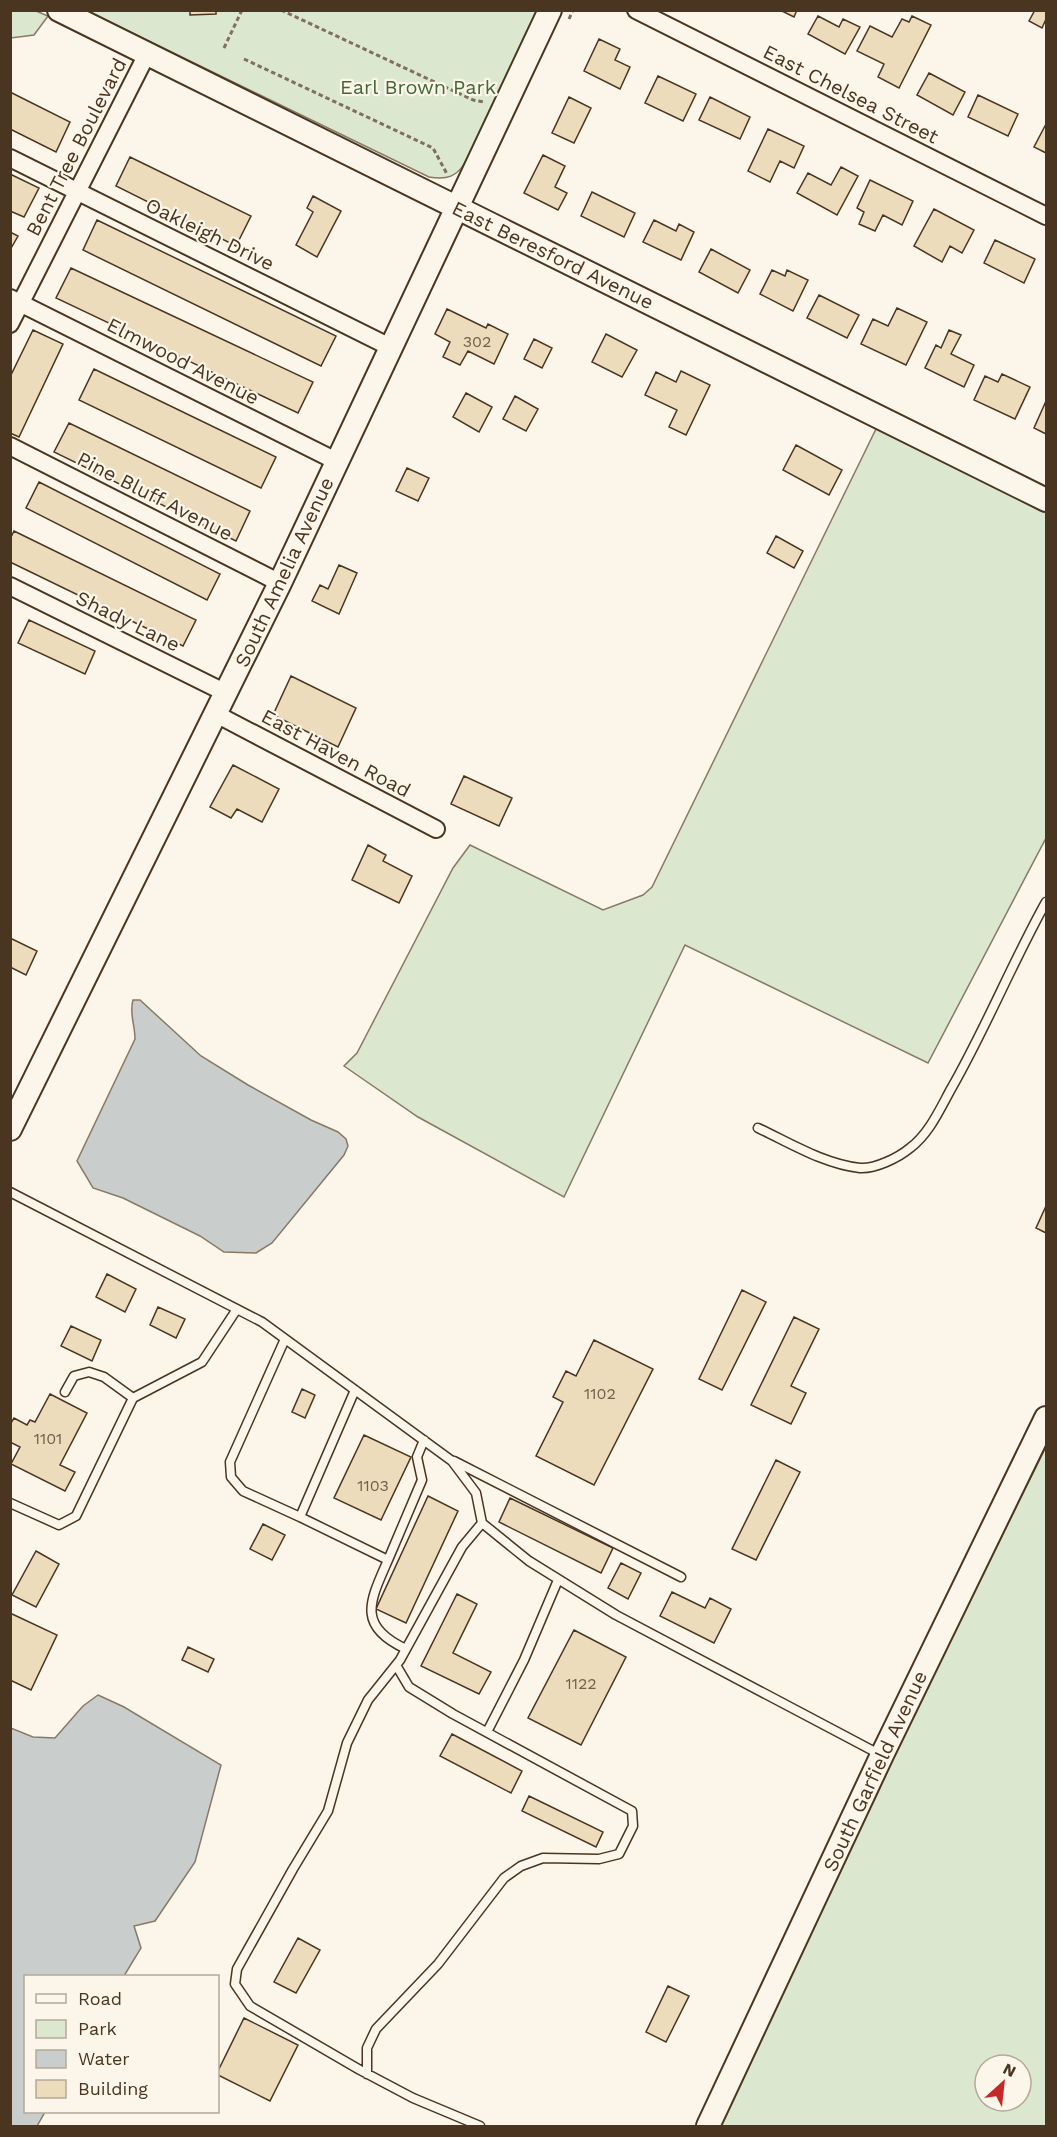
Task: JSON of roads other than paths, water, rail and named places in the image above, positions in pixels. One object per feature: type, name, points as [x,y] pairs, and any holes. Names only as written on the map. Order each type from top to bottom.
[{"type":"street","name":"East Beresford Avenue","points":[[59,10],[1047,500]]},
{"type":"street","name":"South Amelia Avenue","points":[[10,1129],[280,583],[550,10]]},
{"type":"street","name":"East Chelsea Street","points":[[636,10],[1047,216]]},
{"type":"street","name":"Bent Tree Boulevard","points":[[10,324],[16,301],[78,191],[147,54]]},
{"type":"street","name":"Oakleigh Drive","points":[[10,158],[390,347]]},
{"type":"street","name":"Elmwood Avenue","points":[[16,301],[336,461]]},
{"type":"street","name":"Pine Bluff Avenue","points":[[10,446],[280,583]]},
{"type":"street","name":"Shady Lane","points":[[10,586],[226,693]]},
{"type":"street","name":"East Haven Road","points":[[216,714],[436,829]]},
{"type":"street","name":"South Garfield Avenue","points":[[708,2127],[882,1755],[1047,1418]]},
{"type":"lane","points":[[758,1128],[829,1160],[861,1168],[881,1164],[911,1148],[932,1122],[973,1051],[1028,934],[1047,902]]},
{"type":"lane","points":[[10,1192],[262,1322],[452,1461],[681,1576]]},
{"type":"lane","points":[[10,1503],[59,1526],[76,1516],[133,1398],[202,1362],[237,1309]]},
{"type":"lane","points":[[285,1339],[230,1462],[231,1477],[243,1491],[388,1560]]},
{"type":"lane","points":[[65,1392],[74,1376],[89,1372],[104,1377],[133,1398]]},
{"type":"lane","points":[[300,1517],[355,1390]]},
{"type":"lane","points":[[406,1649],[387,1640],[371,1618],[372,1596],[422,1480],[417,1457],[424,1440]]},
{"type":"lane","points":[[452,1461],[476,1493],[482,1523],[529,1561],[616,1615],[882,1755]]},
{"type":"lane","points":[[480,2127],[413,2098],[367,2074],[250,2006],[235,1984],[237,1969],[328,1811],[347,1743],[368,1700],[396,1665],[462,1547],[482,1523]]},
{"type":"lane","points":[[487,1732],[524,1660],[558,1580]]},
{"type":"lane","points":[[367,2074],[367,2048],[376,2029],[438,1964],[504,1878],[521,1866],[543,1858],[599,1858],[620,1854],[633,1826],[632,1811],[409,1687],[396,1665]]},
{"type":"water","points":[[133,1000],[140,1000],[201,1056],[311,1120],[338,1132],[346,1139],[348,1146],[344,1155],[272,1243],[256,1253],[224,1252],[200,1236],[123,1198],[93,1188],[77,1161],[135,1039]]},
{"type":"water","points":[[98,1695],[124,1707],[221,1765],[195,1862],[155,1921],[134,1926],[141,1948],[125,1975],[24,1975],[24,2113],[44,2113],[37,2126],[11,2126],[11,1728],[33,1737],[55,1738],[83,1706]]},
{"type":"park label","name":"Earl Brown Park","points":[[418,87]]}]
